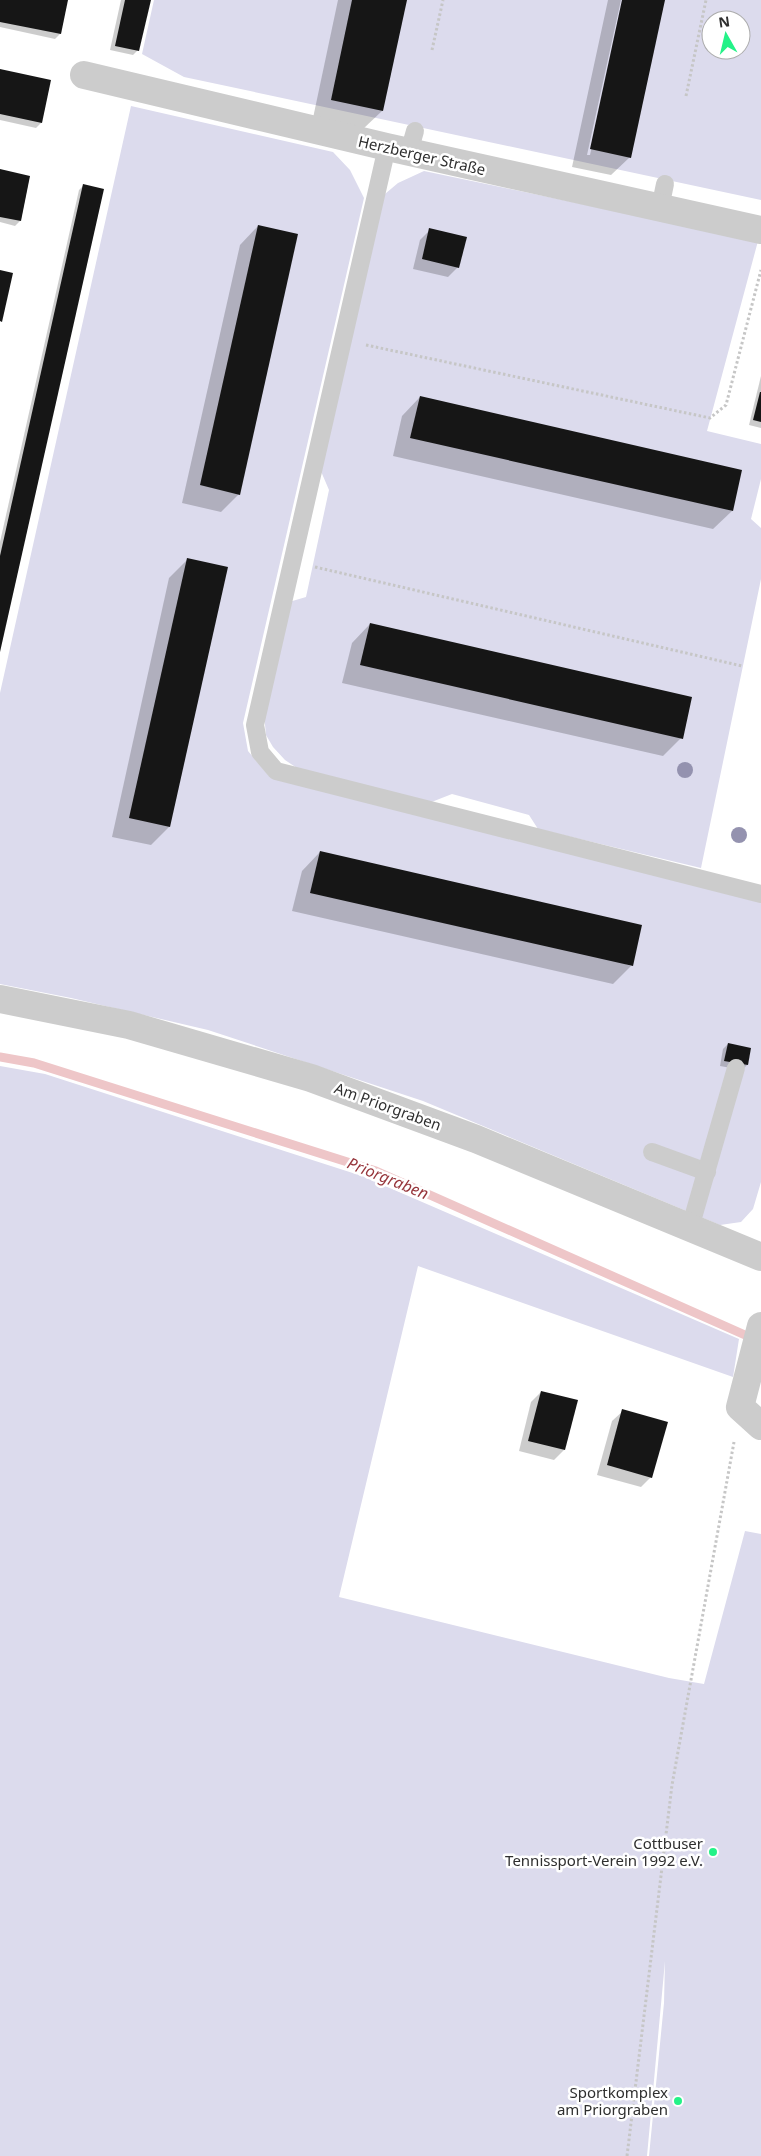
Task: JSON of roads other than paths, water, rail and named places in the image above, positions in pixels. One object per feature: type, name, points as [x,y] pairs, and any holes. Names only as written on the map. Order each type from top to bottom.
[{"type":"street","name":"Herzberger Straße","points":[[84,75],[404,144],[662,196],[761,230]]},
{"type":"street","name":"Am Priorgraben","points":[[0,999],[128,1024],[311,1078],[476,1139],[761,1257]]},
{"type":"street","points":[[761,1326],[740,1407],[761,1426]]},
{"type":"lane","points":[[404,144],[344,340],[255,725],[260,752],[276,771],[759,890]]},
{"type":"lane","points":[[690,1228],[736,1068]]},
{"type":"lane","points":[[652,1152],[707,1172]]},
{"type":"waterway","name":"Priorgraben","points":[[0,1057],[34,1063],[376,1171],[754,1339]]},
{"type":"place","name":"Cottbuser Tennissport-Verein 1992 e.V.","points":[[713,1852]]},
{"type":"place","name":"Sportkomplex am Priorgraben","points":[[678,2101]]}]
